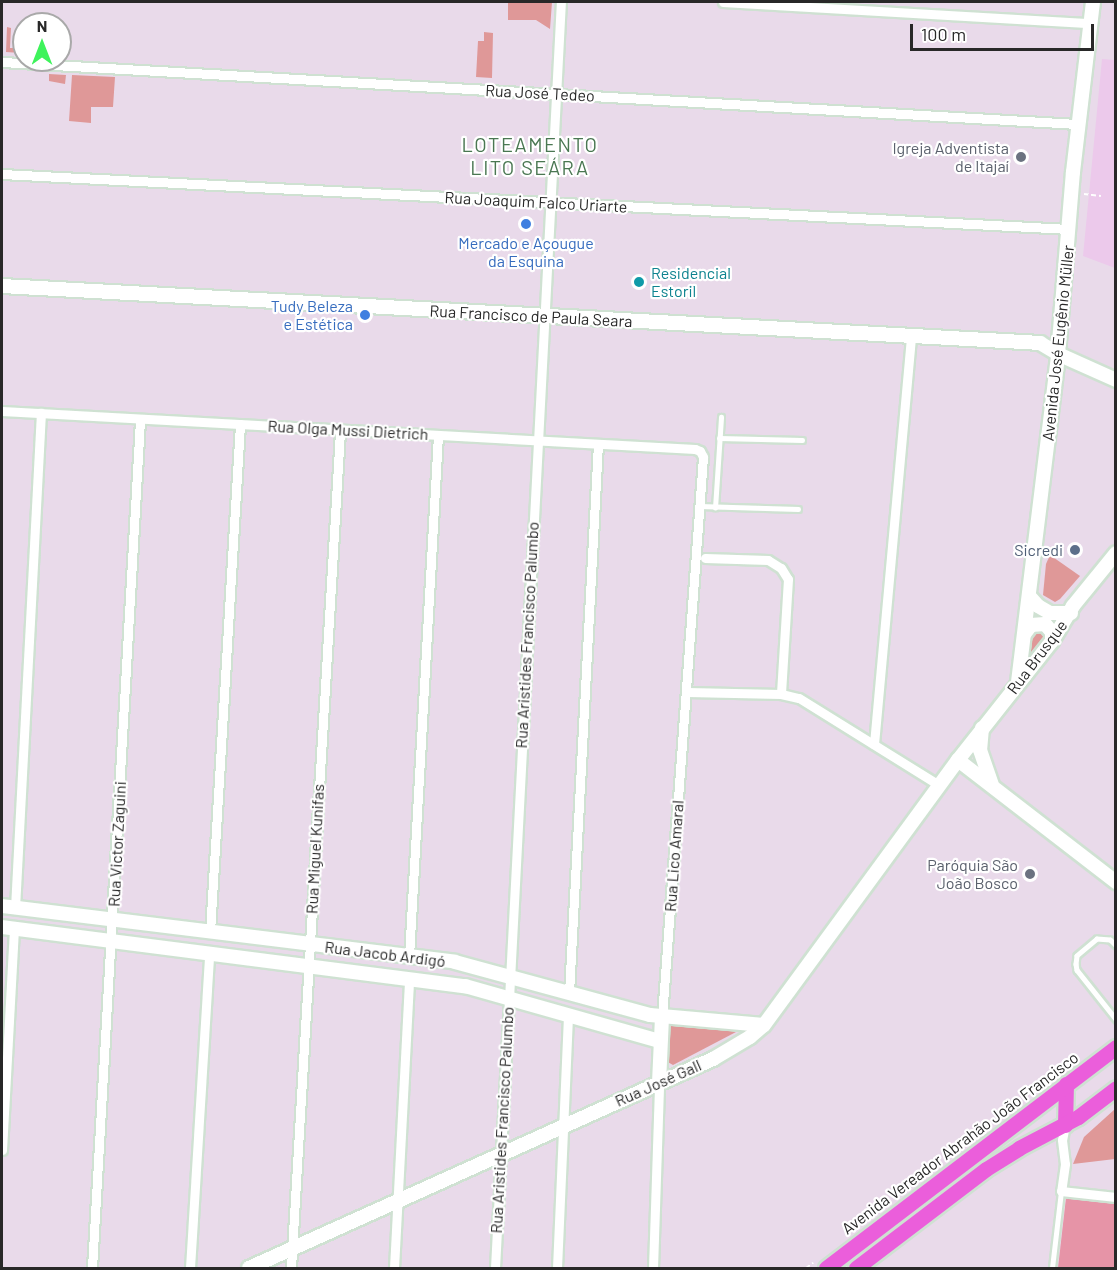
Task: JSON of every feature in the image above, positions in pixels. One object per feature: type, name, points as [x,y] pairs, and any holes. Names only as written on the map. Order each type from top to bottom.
[{"type":"main road","name":"Avenida José Eugênio Müller","points":[[1017,684],[1058,354],[1078,124],[1093,2]]},
{"type":"main road","name":"Rua Francisco de Paula Seara","points":[[2,286],[1040,343],[1058,354],[1116,380]]},
{"type":"main road","name":"Rua Brusque","points":[[958,760],[1052,641],[1116,553]]},
{"type":"main road","points":[[1029,596],[1038,606],[1050,613],[1071,613]]},
{"type":"main road","points":[[1025,633],[1031,625],[1045,624],[1052,632],[1052,641]]},
{"type":"main road","points":[[982,728],[980,750],[992,784]]},
{"type":"main road","points":[[958,760],[1116,882]]},
{"type":"main road","name":"Rua José Gall","points":[[249,1269],[735,1047],[764,1025],[958,760]]},
{"type":"main road","name":"Rua Jacob Ardigó","points":[[8,907],[467,964],[662,1017],[764,1025]]},
{"type":"main road","name":"Rua Jacob Ardigó","points":[[8,928],[409,977],[508,996],[660,1041]]},
{"type":"main road","name":"Rua Lico Amaral","points":[[659,1083],[662,1017]]},
{"type":"main road","name":"Avenida Vereador Abrahão João Francisco","points":[[826,1269],[1116,1047]]},
{"type":"main road","points":[[1065,1125],[1066,1084]]},
{"type":"main road","points":[[856,1269],[986,1169],[1065,1125],[1116,1088]]},
{"type":"street","name":"Rua Aristides Francisco Palumbo","points":[[495,1269],[499,1155],[546,317],[561,2]]},
{"type":"street","points":[[723,2],[1090,23]]},
{"type":"street","name":"Rua José Tedeo","points":[[2,62],[1078,124]]},
{"type":"street","name":"Rua Joaquim Falco Uriarte","points":[[2,174],[1070,229]]},
{"type":"street","points":[[874,744],[911,336]]},
{"type":"street","name":"Rua Olga Mussi Dietrich","points":[[2,411],[694,449]]},
{"type":"street","points":[[8,907],[41,413]]},
{"type":"street","name":"Rua Victor Zaguini","points":[[92,1269],[140,419]]},
{"type":"street","points":[[210,932],[240,424]]},
{"type":"street","name":"Rua Miguel Kunifas","points":[[291,1269],[340,430]]},
{"type":"street","points":[[409,957],[438,435]]},
{"type":"street","points":[[569,993],[598,444]]},
{"type":"street","name":"Rua Lico Amaral","points":[[662,1017],[703,457],[694,449]]},
{"type":"street","points":[[705,558],[768,561],[782,568],[788,579],[781,694]]},
{"type":"street","points":[[687,693],[781,694],[800,698],[939,785]]},
{"type":"street","points":[[2,1150],[8,928]]},
{"type":"street","points":[[190,1269],[209,953]]},
{"type":"street","points":[[394,1269],[409,977]]},
{"type":"street","points":[[557,1269],[568,1014]]},
{"type":"street","name":"Rua Lico Amaral","points":[[653,1269],[659,1083]]},
{"type":"street","points":[[1065,1125],[1062,1140],[1065,1164],[1061,1191],[1116,1197]]},
{"type":"lane","points":[[715,508],[721,417]]},
{"type":"lane","points":[[719,438],[802,440]]},
{"type":"lane","points":[[699,506],[798,508]]},
{"type":"lane","points":[[1116,945],[1110,940],[1097,939],[1077,956],[1076,964],[1077,970],[1116,1019]]},
{"type":"lane","points":[[1052,1269],[1061,1191]]},
{"type":"path","points":[[1084,194],[1101,196]]},
{"type":"shaded area","points":[[508,2],[552,2],[550,29],[536,20],[508,20]]},
{"type":"shaded area","points":[[7,27],[11,28],[10,48],[12,48],[12,52],[6,52]]},
{"type":"shaded area","points":[[484,32],[493,33],[492,78],[476,77],[478,41],[484,41]]},
{"type":"shaded area","points":[[1102,59],[1115,60],[1115,268],[1083,256]]},
{"type":"shaded area","points":[[49,74],[66,75],[65,84],[49,81]]},
{"type":"shaded area","points":[[72,75],[115,77],[113,107],[91,107],[91,123],[69,121]]},
{"type":"shaded area","points":[[1050,555],[1080,576],[1055,602],[1043,595],[1046,564]]},
{"type":"shaded area","points":[[1038,630],[1044,634],[1044,639],[1028,661],[1032,635]]},
{"type":"shaded area","points":[[671,1023],[730,1028],[736,1032],[673,1065],[666,1061],[668,1026]]},
{"type":"shaded area","points":[[1115,1109],[1115,1159],[1073,1164],[1084,1137]]},
{"type":"shaded area","points":[[1066,1198],[1115,1203],[1115,1268],[1058,1268]]},
{"type":"place","name":"Igreja Adventista de Itajaí","points":[[1021,157]]},
{"type":"place","name":"Mercado e Açougue da Esquina","points":[[526,224]]},
{"type":"place","name":"Residencial Estoril","points":[[639,282]]},
{"type":"place","name":"Tudy Beleza e Estética","points":[[365,315]]},
{"type":"place","name":"Sicredi","points":[[1075,550]]},
{"type":"place","name":"Paróquia São João Bosco","points":[[1030,874]]},
{"type":"district","name":"LOTEAMENTO LITO SEÁRA","points":[[530,156]]}]
